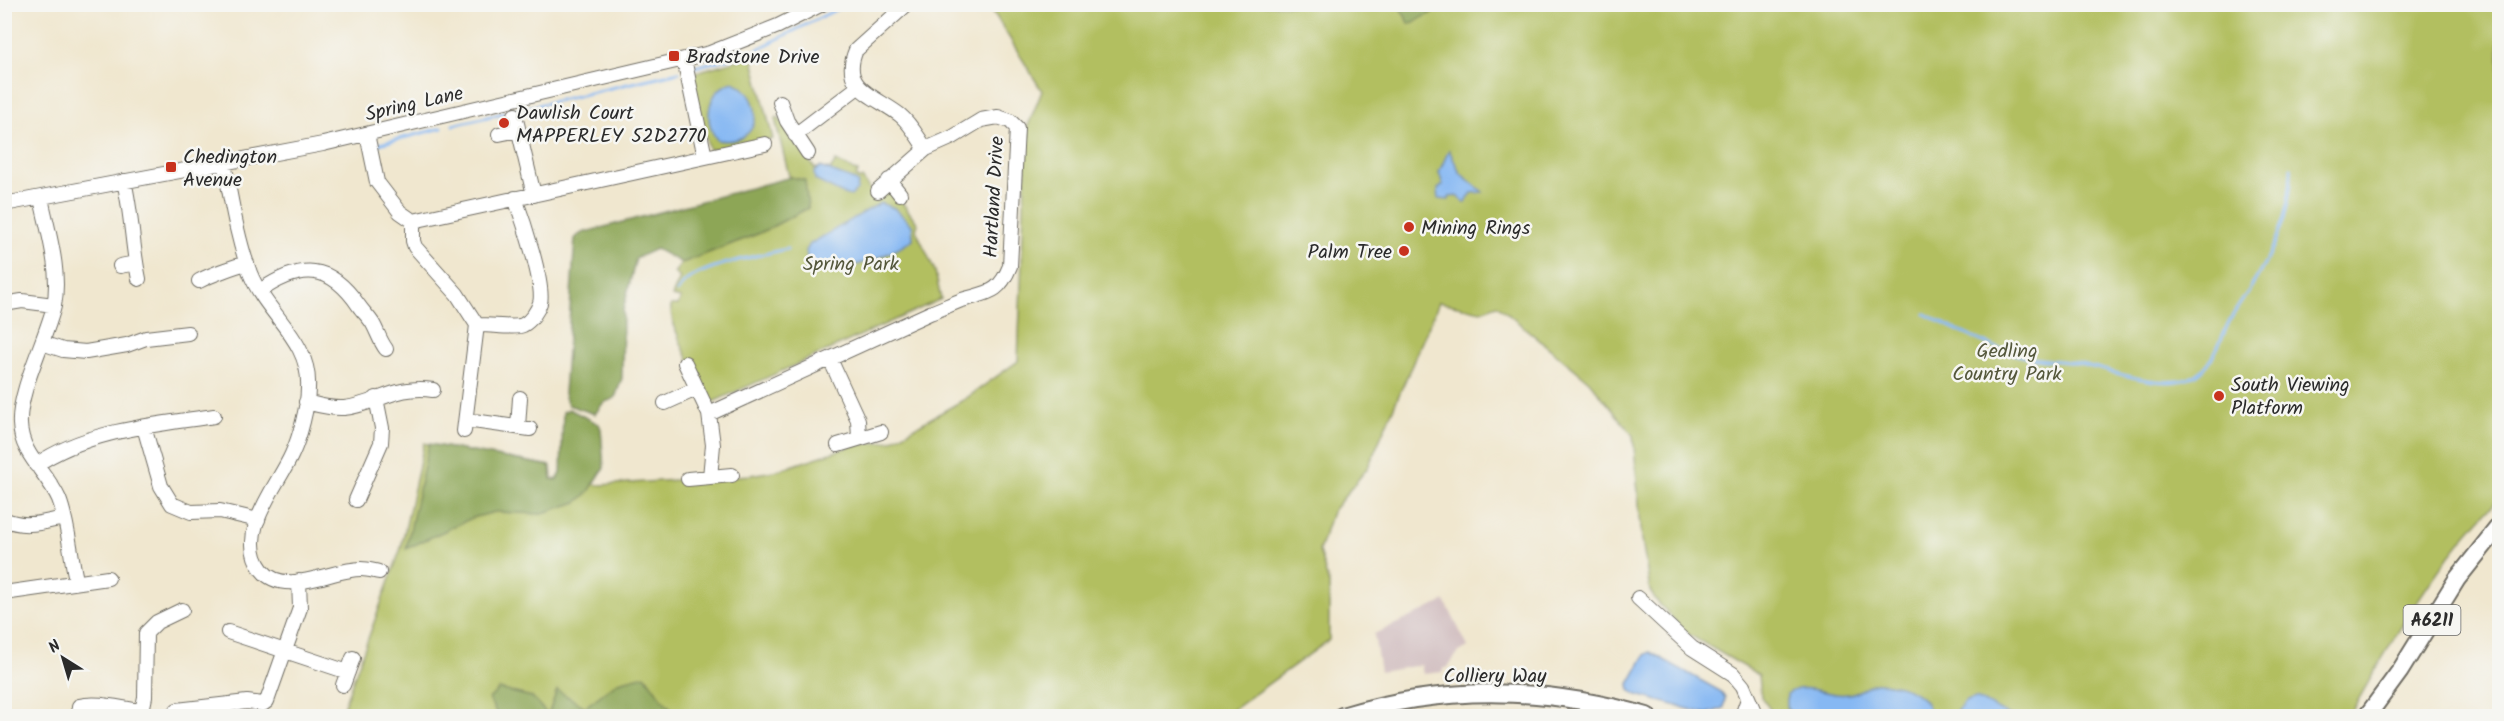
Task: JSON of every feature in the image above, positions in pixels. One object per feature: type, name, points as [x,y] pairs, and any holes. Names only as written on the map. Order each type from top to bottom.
[{"type":"main road","name":"A6211","points":[[2367,717],[2400,671],[2457,579],[2499,525]]},
{"type":"main road","name":"Colliery Way","points":[[1342,717],[1394,702],[1458,693],[1492,692],[1555,696],[1608,705],[1647,717]]},
{"type":"street","name":"Spring Lane","points":[[4,204],[367,134],[710,53],[763,33],[822,4]]},
{"type":"street","points":[[878,190],[927,149],[902,117],[858,87],[851,66],[856,50],[862,42],[907,4]]},
{"type":"street","points":[[684,59],[705,157]]},
{"type":"street","points":[[795,135],[858,87]]},
{"type":"street","points":[[780,102],[787,121],[808,153]]},
{"type":"street","points":[[515,115],[534,195]]},
{"type":"street","name":"Hartland Drive","points":[[709,414],[961,300],[988,294],[1004,282],[1010,266],[1017,128],[1010,121],[998,117],[981,120],[927,149]]},
{"type":"street","points":[[499,134],[519,130]]},
{"type":"street","points":[[367,134],[377,182],[400,212],[413,222]]},
{"type":"street","points":[[413,222],[765,144]]},
{"type":"street","points":[[225,163],[237,227],[247,263],[260,291],[302,351],[306,361],[308,391],[294,451],[266,498],[258,520],[254,549],[258,564],[274,580],[291,583],[360,564],[379,572]]},
{"type":"street","points":[[889,180],[900,194]]},
{"type":"street","points":[[124,181],[132,217],[139,279]]},
{"type":"street","points":[[41,198],[56,276],[54,305],[19,416],[23,443],[56,494],[64,518],[75,575]]},
{"type":"street","points":[[477,325],[519,326],[530,319],[540,303],[541,295],[532,249],[515,198]]},
{"type":"street","points":[[413,222],[413,241],[416,247],[457,294],[477,325],[465,425],[524,428],[520,398]]},
{"type":"street","points":[[207,273],[224,272],[247,263]]},
{"type":"street","points":[[120,266],[136,264]]},
{"type":"street","points":[[260,291],[288,277],[316,271],[324,273],[349,291],[373,324],[380,346]]},
{"type":"street","points":[[4,304],[14,300],[54,305]]},
{"type":"street","points":[[42,343],[76,353],[127,345],[146,338],[182,338]]},
{"type":"street","points":[[830,359],[858,420],[859,438]]},
{"type":"street","points":[[684,363],[709,414],[713,445],[710,477]]},
{"type":"street","points":[[664,403],[696,389]]},
{"type":"street","points":[[306,402],[344,408],[376,398],[411,396],[433,390]]},
{"type":"street","points":[[363,495],[381,443],[382,428],[376,398]]},
{"type":"street","points":[[36,465],[54,452],[76,442],[144,427],[207,420]]},
{"type":"street","points":[[144,427],[161,486],[175,513],[227,512],[258,520]]},
{"type":"street","points":[[838,445],[881,432]]},
{"type":"street","points":[[688,479],[732,475]]},
{"type":"street","points":[[4,519],[22,525],[64,518]]},
{"type":"street","points":[[4,592],[108,578]]},
{"type":"street","points":[[177,710],[203,700],[263,704],[267,701],[300,608],[299,581]]},
{"type":"street","points":[[1638,598],[1692,648],[1733,674],[1743,686],[1756,717]]},
{"type":"street","points":[[87,700],[100,706],[143,714],[146,633],[153,624],[176,617]]},
{"type":"street","points":[[228,632],[242,643],[286,650],[345,679],[353,658]]},
{"type":"street","points":[[1742,717],[1748,699]]},
{"type":"shaded area","points":[[1445,601],[1468,647],[1459,652],[1446,668],[1443,668],[1443,672],[1423,674],[1421,665],[1380,672],[1374,634]]},
{"type":"green space","name":"Gedling Country Park","points":[[989,5],[2499,5],[2499,499],[2456,547],[2437,573],[2401,627],[2352,711],[2346,716],[1775,716],[1761,697],[1759,675],[1686,633],[1650,591],[1642,539],[1633,435],[1589,381],[1497,305],[1481,311],[1439,302],[1368,467],[1332,512],[1319,551],[1329,584],[1329,640],[1224,716],[340,716],[401,548],[424,443],[551,466],[552,479],[600,485],[751,475],[779,470],[855,445],[891,441],[965,399],[1018,361],[1027,128],[1042,91]]},
{"type":"green space","points":[[1398,5],[1447,5],[1410,24]]},
{"type":"green space","points":[[752,56],[773,139],[709,150],[689,74]]},
{"type":"green space","name":"Spring Park","points":[[778,117],[815,169],[820,167],[830,170],[836,161],[858,172],[856,176],[859,180],[862,178],[876,198],[888,190],[898,197],[918,224],[916,230],[935,271],[941,299],[713,402],[709,400],[674,326],[671,305],[678,305],[681,298],[672,296],[680,278],[674,273],[682,263],[760,233],[808,208],[792,177],[789,176],[775,119]]},
{"type":"green space","points":[[791,177],[805,180],[808,208],[760,233],[682,263],[656,249],[636,258],[623,310],[622,378],[615,398],[603,403],[595,414],[568,405],[564,394],[575,238],[582,233]]},
{"type":"green space","points":[[569,409],[599,424],[601,429],[604,468],[588,493],[577,502],[540,514],[495,512],[472,518],[406,549],[429,444],[550,466],[551,479],[557,480],[561,473],[563,412]]},
{"type":"green space","points":[[645,675],[662,699],[678,716],[498,716],[489,699],[499,689],[532,697],[548,715],[557,690],[585,707],[618,682]]},
{"type":"water","points":[[733,82],[751,97],[755,108],[755,118],[752,128],[744,136],[733,140],[717,140],[710,124],[710,106],[718,92]]},
{"type":"water","points":[[1449,150],[1460,173],[1483,192],[1472,193],[1464,203],[1458,196],[1449,197],[1449,200],[1439,199],[1438,189],[1443,185],[1439,172]]},
{"type":"water","points":[[820,167],[854,180],[858,184],[857,190],[851,196],[815,180],[814,172]]},
{"type":"water","points":[[880,203],[894,208],[912,225],[913,239],[877,258],[845,268],[817,268],[808,263],[806,251],[810,244]]},
{"type":"water","points":[[1650,652],[1720,691],[1725,697],[1724,708],[1707,714],[1637,695],[1630,690],[1629,684],[1645,655]]},
{"type":"water","points":[[1874,683],[1900,686],[1917,694],[1928,707],[1929,716],[1795,716],[1787,709],[1787,694],[1794,690],[1809,689],[1840,695],[1858,691]]},
{"type":"water","points":[[1976,698],[2009,716],[1952,716],[1966,701]]},
{"type":"waterway","points":[[756,50],[847,4]]},
{"type":"waterway","points":[[691,68],[751,52]]},
{"type":"waterway","points":[[453,125],[679,72]]},
{"type":"waterway","points":[[375,145],[442,128]]},
{"type":"waterway","points":[[1925,314],[1984,343],[2021,356],[2080,364],[2155,381],[2184,380],[2196,375],[2208,364],[2231,318],[2264,266],[2284,218],[2291,168]]},
{"type":"waterway","points":[[677,292],[685,282],[706,270],[787,249]]},
{"type":"place","name":"Bradstone Drive","points":[[674,56]]},
{"type":"place","name":"Dawlish Court MAPPERLEY 52D2770","points":[[504,123]]},
{"type":"place","name":"Chedington Avenue","points":[[171,167]]},
{"type":"place","name":"Mining Rings","points":[[1409,227]]},
{"type":"place","name":"Palm Tree","points":[[1404,251]]},
{"type":"place","name":"South Viewing Platform","points":[[2219,396]]}]
